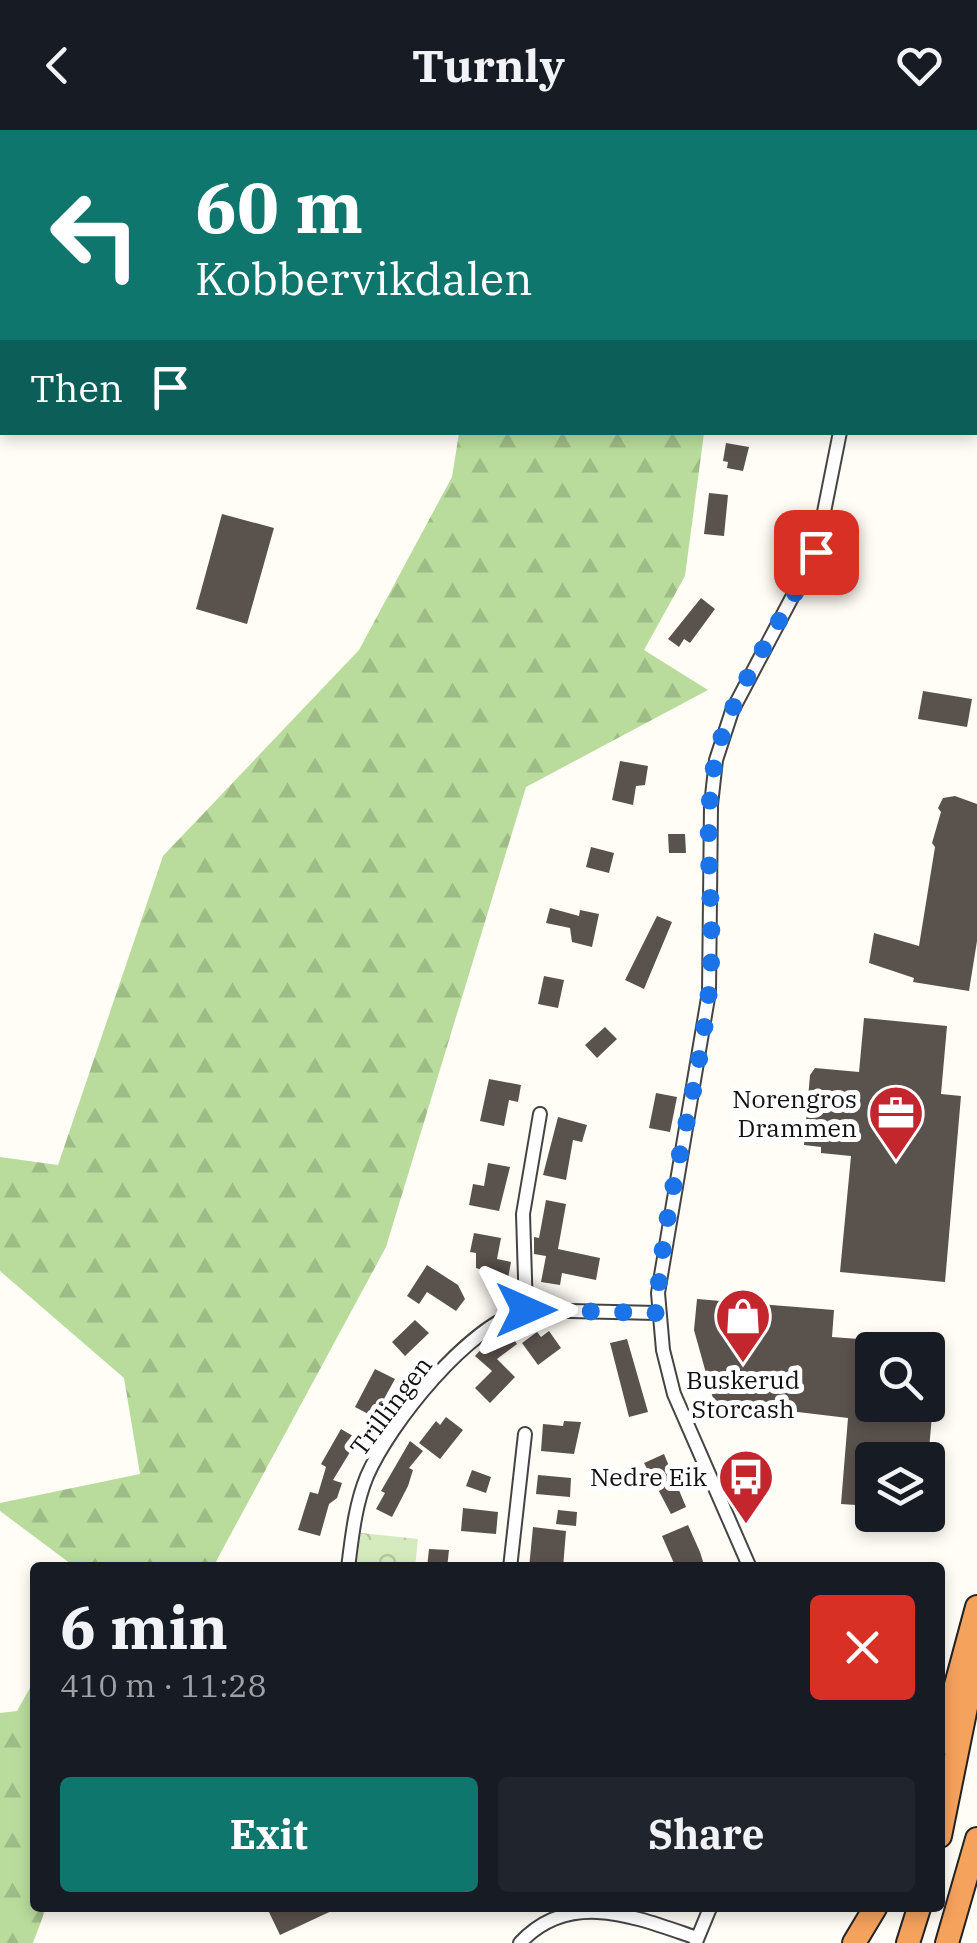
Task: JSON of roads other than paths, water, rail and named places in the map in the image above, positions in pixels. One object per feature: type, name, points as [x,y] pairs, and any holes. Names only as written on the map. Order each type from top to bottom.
[{"type":"highway","points":[[945,1725],[977,1607]]},
{"type":"highway","points":[[945,1811],[977,1653]]},
{"type":"highway","points":[[948,1943],[977,1839]]},
{"type":"highway","points":[[854,1943],[872,1912]]},
{"type":"highway","points":[[908,1943],[919,1912]]},
{"type":"street","points":[[747,1562],[674,1394],[657,1313],[664,1247],[709,992],[711,805],[716,760],[732,712],[816,552],[839,435]]},
{"type":"street","points":[[526,1310],[523,1214],[540,1114]]},
{"type":"street","name":"Trillingen","points":[[349,1562],[367,1477],[384,1445],[427,1390],[478,1336],[505,1315],[526,1310],[657,1313]]},
{"type":"street","points":[[511,1562],[526,1434]]},
{"type":"street","points":[[520,1943],[536,1926],[566,1912]]},
{"type":"street","points":[[597,1912],[696,1940],[708,1912]]},
{"type":"place","name":"Norengros Drammen","points":[[896,1162]]},
{"type":"place","name":"Buskerud Storcash","points":[[743,1365]]},
{"type":"place","name":"Nedre Eik","points":[[746,1526]]}]
